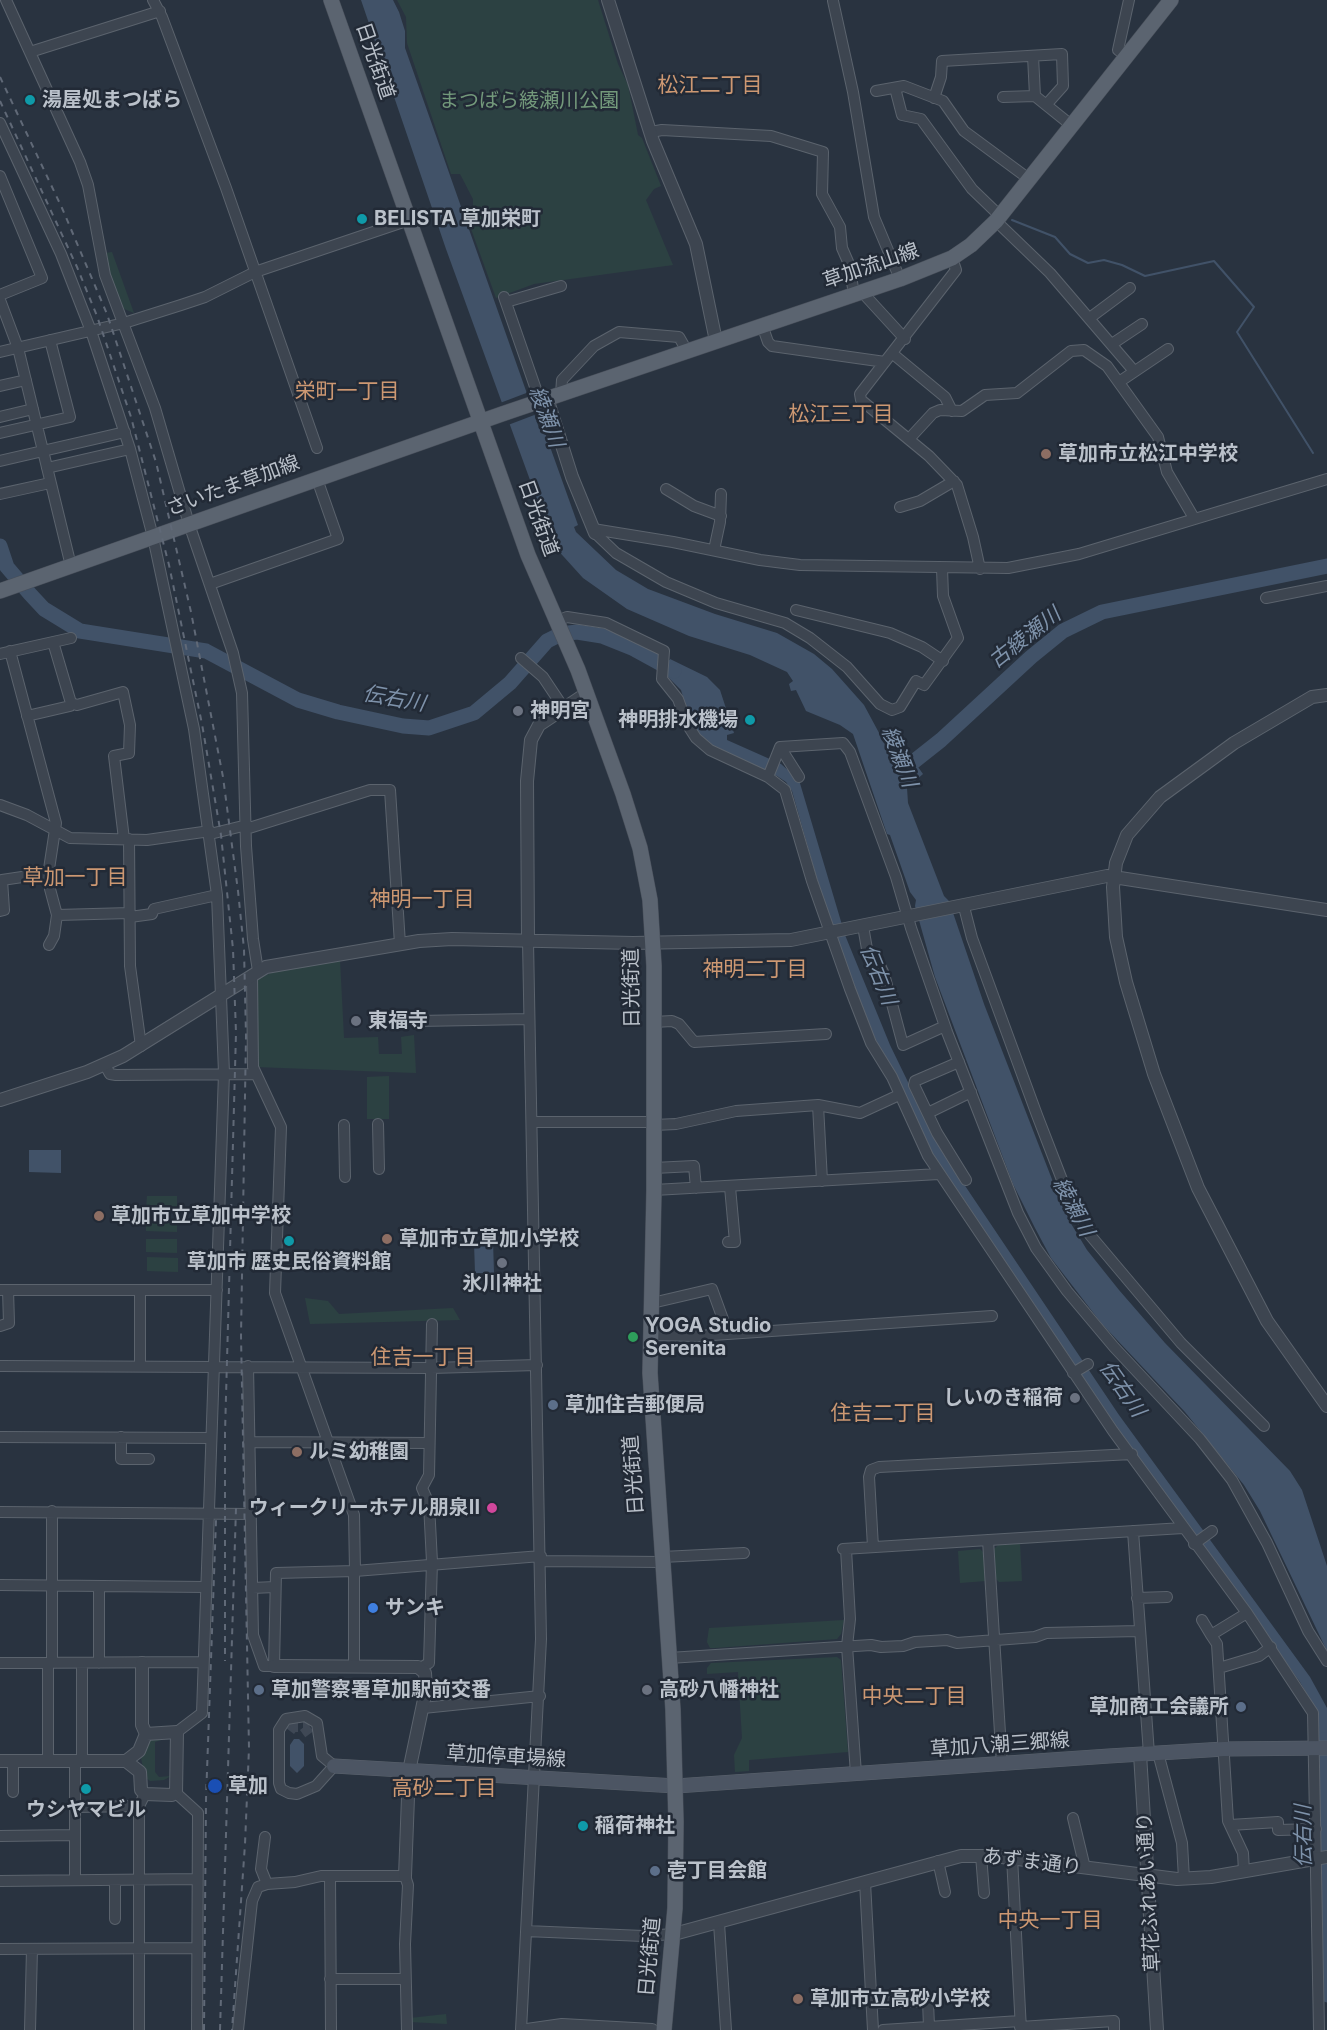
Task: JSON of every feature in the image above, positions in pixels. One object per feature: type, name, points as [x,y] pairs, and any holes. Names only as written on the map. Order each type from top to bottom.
[{"type":"main road","name":"日光街道","points":[[331,0],[532,564],[587,693],[640,848],[650,900],[654,1022],[651,1412],[676,1786],[674,1934],[664,2030]]},
{"type":"main road","name":"草加流山線","points":[[481,421],[900,279],[952,258],[971,245],[998,219],[1171,0]]},
{"type":"main road","name":"さいたま草加線","points":[[2,586],[33,579],[71,566],[481,421]]},
{"type":"main road","name":"草加八潮三郷線","points":[[676,1786],[1224,1749],[1320,1748]]},
{"type":"main road","name":"草加停車場線","points":[[334,1766],[676,1786]]},
{"type":"street","points":[[6,0],[80,162],[88,185],[105,275],[166,442],[189,524],[233,653],[242,693],[255,973],[256,1074],[281,1127],[275,1293],[354,1515],[354,1666]]},
{"type":"street","points":[[153,0],[160,11],[317,448]]},
{"type":"street","points":[[608,0],[651,132],[696,244],[716,341]]},
{"type":"street","points":[[1126,56],[1118,50],[1129,0]]},
{"type":"street","points":[[833,1],[851,80],[874,217],[900,279]]},
{"type":"street","points":[[30,52],[160,11]]},
{"type":"street","points":[[934,98],[941,77],[942,61],[1062,54],[1063,86],[1046,105]]},
{"type":"street","points":[[1033,56],[1035,96]]},
{"type":"street","points":[[876,91],[904,86],[943,101],[964,130],[1029,179]]},
{"type":"street","points":[[895,87],[902,115],[921,119],[972,189],[1091,317],[1134,371]]},
{"type":"street","points":[[1003,97],[1035,96],[1071,125]]},
{"type":"street","points":[[0,123],[61,254],[91,330],[130,449],[153,537],[196,738],[218,895],[224,1074],[201,1715],[177,1732],[146,1734]]},
{"type":"street","points":[[651,132],[662,130],[771,136],[823,152],[822,194],[840,227],[842,248],[858,293],[905,339]]},
{"type":"street","points":[[0,176],[42,278],[0,295]]},
{"type":"street","points":[[0,352],[124,322],[205,297],[255,272],[409,220]]},
{"type":"street","points":[[952,258],[956,270],[905,339],[860,393],[861,400],[909,439],[954,481],[973,537],[980,569]]},
{"type":"street","points":[[561,286],[505,299],[546,399],[572,477],[594,531],[621,557],[666,582],[716,603],[784,623],[810,638],[847,667],[880,704],[892,710],[900,707],[916,681],[924,685],[958,638],[944,596],[942,568]]},
{"type":"street","points":[[1091,317],[1130,288]]},
{"type":"street","points":[[0,300],[18,348],[71,566]]},
{"type":"street","points":[[1112,344],[1142,324]]},
{"type":"street","points":[[762,325],[768,342],[772,346],[885,362]]},
{"type":"street","points":[[546,399],[594,346],[619,332],[679,338],[687,351]]},
{"type":"street","points":[[0,433],[70,417],[50,340]]},
{"type":"street","points":[[1119,382],[1168,349]]},
{"type":"street","points":[[909,439],[933,413],[962,411],[985,395],[1017,393],[1071,351],[1077,350],[1096,356],[1119,382],[1158,436],[1167,472],[1194,518]]},
{"type":"street","points":[[893,354],[945,397],[952,411]]},
{"type":"street","points":[[0,386],[26,380]]},
{"type":"street","points":[[0,417],[33,409]]},
{"type":"street","points":[[0,461],[125,432]]},
{"type":"street","points":[[47,468],[130,449]]},
{"type":"street","points":[[210,584],[338,539],[317,479]]},
{"type":"street","points":[[594,531],[800,565],[980,569],[1061,559],[1327,479]]},
{"type":"street","points":[[900,507],[920,501],[954,481]]},
{"type":"street","points":[[0,494],[50,483]]},
{"type":"street","points":[[666,489],[694,506],[721,516]]},
{"type":"street","points":[[714,550],[721,516],[721,494]]},
{"type":"street","points":[[1266,598],[1327,586]]},
{"type":"street","points":[[796,610],[890,633],[922,647],[943,661]]},
{"type":"street","points":[[558,624],[574,617],[606,623],[664,653],[662,679],[678,699],[687,724],[696,738],[710,750],[778,783],[790,801],[812,881],[871,1042],[899,1092],[939,1174],[1073,1373],[1183,1528],[1247,1613],[1311,1707],[1320,1748],[1316,1829],[1321,1858],[1319,2030]]},
{"type":"street","points":[[49,945],[54,936],[57,915],[50,889],[49,873],[57,830],[27,716],[5,652],[71,638]]},
{"type":"street","points":[[53,642],[71,703]]},
{"type":"street","points":[[521,658],[543,677],[563,707]]},
{"type":"street","points":[[71,703],[77,705],[123,693],[129,725],[129,753],[114,756],[127,839],[130,966],[141,1046]]},
{"type":"street","points":[[521,2030],[540,1696],[542,1559],[529,1019],[527,781],[531,740],[539,724],[587,693]]},
{"type":"street","points":[[1327,695],[1312,697],[1234,743],[1160,797],[1127,835],[1114,876],[1118,953],[1154,1074],[1190,1168],[1217,1229],[1267,1321],[1327,1406]]},
{"type":"street","points":[[27,716],[70,706],[71,703]]},
{"type":"street","points":[[780,747],[843,743],[850,752],[911,917],[945,1026],[1010,1196],[1036,1248],[1074,1299],[1200,1439],[1232,1480],[1267,1543],[1308,1631],[1327,1661]]},
{"type":"street","points":[[768,777],[780,747]]},
{"type":"street","points":[[780,747],[799,777]]},
{"type":"street","points":[[0,805],[70,838],[147,840],[247,827],[370,790],[390,790],[400,944]]},
{"type":"street","points":[[0,911],[4,910],[2,880],[49,873]]},
{"type":"street","points":[[0,1100],[105,1065],[141,1046],[255,973],[277,965],[400,944],[452,939],[653,942],[791,940],[961,907],[1046,887],[1114,876],[1327,910]]},
{"type":"street","points":[[57,915],[152,914],[154,909],[218,895]]},
{"type":"street","points":[[961,907],[1064,1185],[1090,1236],[1175,1336],[1264,1426]]},
{"type":"street","points":[[863,926],[867,949],[878,961],[884,974],[903,1045],[945,1026]]},
{"type":"street","points":[[418,1020],[529,1019]]},
{"type":"street","points":[[654,1022],[679,1024],[694,1042],[826,1034]]},
{"type":"street","points":[[532,1122],[676,1124],[736,1112],[818,1105],[861,1113],[913,1085],[915,1081],[959,1062]]},
{"type":"street","points":[[105,1065],[110,1074],[116,1075],[256,1074]]},
{"type":"street","points":[[913,1085],[966,1180]]},
{"type":"street","points":[[928,1113],[971,1092]]},
{"type":"street","points":[[818,1105],[822,1181]]},
{"type":"street","points":[[378,1124],[379,1169]]},
{"type":"street","points":[[345,1125],[345,1177]]},
{"type":"street","points":[[654,1168],[694,1166],[696,1188]]},
{"type":"street","points":[[654,1190],[939,1174]]},
{"type":"street","points":[[728,1242],[735,1242],[730,1186]]},
{"type":"street","points":[[652,1302],[712,1289],[728,1334]]},
{"type":"street","points":[[0,1326],[9,1323],[4,1290],[217,1290]]},
{"type":"street","points":[[140,1290],[140,1366]]},
{"type":"street","points":[[651,1335],[728,1334],[992,1316]]},
{"type":"street","points":[[248,1366],[253,1635],[264,1666],[422,1667],[429,1663],[431,1566],[429,1504],[423,1488],[429,1475],[432,1324]]},
{"type":"street","points":[[1073,1373],[1088,1364]]},
{"type":"street","points":[[0,1366],[431,1368],[537,1365]]},
{"type":"street","points":[[0,1437],[211,1437]]},
{"type":"street","points":[[121,1437],[121,1459],[148,1459]]},
{"type":"street","points":[[249,1442],[429,1443]]},
{"type":"street","points":[[873,1547],[869,1477],[871,1470],[879,1467],[1132,1454]]},
{"type":"street","points":[[48,1761],[52,1511]]},
{"type":"street","points":[[0,1512],[251,1514]]},
{"type":"street","points":[[856,1774],[847,1646],[850,1619],[844,1549],[1183,1528]]},
{"type":"street","points":[[1132,1531],[1149,1754],[1182,1843],[1184,1879]]},
{"type":"street","points":[[1195,1543],[1210,1532]]},
{"type":"street","points":[[988,1540],[1002,1765]]},
{"type":"street","points":[[274,1666],[276,1573],[354,1571],[542,1559],[662,1559],[744,1553]]},
{"type":"street","points":[[0,1585],[205,1587]]},
{"type":"street","points":[[99,1586],[99,1663]]},
{"type":"street","points":[[252,1588],[275,1587]]},
{"type":"street","points":[[1137,1598],[1167,1597]]},
{"type":"street","points":[[1211,1635],[1247,1613]]},
{"type":"street","points":[[1202,1620],[1217,1644],[1230,1825],[1243,1853],[1244,1872]]},
{"type":"street","points":[[669,1658],[847,1646],[903,1646],[915,1642],[994,1640],[1035,1637],[1046,1633],[1139,1631]]},
{"type":"street","points":[[1219,1668],[1259,1656],[1271,1647]]},
{"type":"street","points":[[0,1663],[203,1662]]},
{"type":"street","points":[[75,1880],[75,1808],[82,1663]]},
{"type":"street","points":[[126,1761],[139,1750],[146,1734],[142,1725],[142,1663]]},
{"type":"street","points":[[407,2030],[405,1978],[408,1885],[405,1876],[409,1771],[426,1690],[425,1672],[422,1667]]},
{"type":"street","points":[[423,1708],[540,1696]]},
{"type":"street","points":[[312,1738],[314,1748],[322,1756],[334,1766],[326,1778],[308,1791],[289,1793],[280,1789],[279,1730],[286,1719],[304,1716],[317,1723],[322,1756]]},
{"type":"street","points":[[177,1732],[176,1793],[198,1813],[197,2030]]},
{"type":"street","points":[[139,1750],[141,1790],[145,1794],[172,1795],[176,1793]]},
{"type":"street","name":"草花ふれあい通り","points":[[1149,1754],[1148,1877],[1157,2030]]},
{"type":"street","points":[[14,1792],[6,1761],[126,1761],[140,1772]]},
{"type":"street","points":[[139,2030],[140,1806],[145,1794]]},
{"type":"street","points":[[75,1808],[140,1806]]},
{"type":"street","points":[[1073,1818],[1085,1868]]},
{"type":"street","points":[[1230,1825],[1278,1822],[1278,1830],[1316,1829]]},
{"type":"street","points":[[0,1836],[75,1835]]},
{"type":"street","points":[[265,1837],[261,1869],[267,1884]]},
{"type":"street","points":[[981,1855],[984,1893]]},
{"type":"street","name":"あずま通り","points":[[674,1934],[938,1861],[981,1855],[1012,1857],[1148,1877],[1184,1879],[1244,1872],[1321,1858]]},
{"type":"street","points":[[1012,1857],[1020,2026]]},
{"type":"street","points":[[938,1861],[945,1892]]},
{"type":"street","points":[[238,2030],[252,1901],[258,1887],[330,1876],[405,1876]]},
{"type":"street","points":[[330,1876],[331,2030]]},
{"type":"street","points":[[0,1881],[198,1879]]},
{"type":"street","points":[[115,1880],[115,1919]]},
{"type":"street","points":[[865,1882],[873,2030]]},
{"type":"street","points":[[719,1923],[726,2030]]},
{"type":"street","points":[[526,1931],[643,1936],[674,1934]]},
{"type":"street","points":[[0,1949],[197,1948]]},
{"type":"street","points":[[30,2030],[32,1949]]},
{"type":"street","points":[[330,1979],[405,1978]]},
{"type":"street","points":[[872,2002],[928,2001],[929,2027]]},
{"type":"street","points":[[884,2030],[929,2027],[1069,2027],[1114,2021],[1114,2030]]},
{"type":"street","points":[[527,2030],[562,2025],[652,2030]]},
{"type":"green space","name":"まつばら綾瀬川公園","points":[[397,0],[598,0],[618,64],[628,85],[638,135],[642,138],[661,186],[654,189],[646,200],[673,265],[534,284],[496,298],[466,215],[473,210],[473,199],[460,174],[451,174],[407,43],[406,17]]},
{"type":"green space","points":[[112,252],[134,313],[122,308],[113,285],[105,259],[105,253]]},
{"type":"green space","points":[[340,960],[344,1038],[378,1037],[379,1054],[402,1054],[401,1037],[414,1035],[416,1073],[256,1067],[257,979],[271,973]]},
{"type":"green space","points":[[389,1076],[389,1119],[367,1119],[367,1077]]},
{"type":"green space","points":[[147,1196],[177,1196],[177,1210],[146,1210]]},
{"type":"green space","points":[[146,1217],[177,1218],[177,1232],[146,1231]]},
{"type":"green space","points":[[146,1239],[177,1239],[177,1253],[146,1252]]},
{"type":"green space","points":[[147,1257],[178,1258],[178,1272],[147,1271]]},
{"type":"green space","points":[[305,1298],[328,1301],[339,1314],[453,1308],[460,1320],[310,1324]]},
{"type":"green space","points":[[1020,1543],[1022,1581],[999,1582],[995,1578],[994,1549],[998,1545]]},
{"type":"green space","points":[[980,1549],[984,1553],[986,1581],[960,1583],[958,1551]]},
{"type":"green space","points":[[844,1620],[841,1634],[837,1639],[715,1648],[710,1648],[707,1642],[709,1628]]},
{"type":"green space","points":[[837,1657],[841,1660],[848,1752],[749,1760],[749,1771],[735,1772],[734,1755],[742,1738],[738,1672],[707,1674],[707,1668],[711,1663]]},
{"type":"green space","points":[[170,1737],[155,1742],[155,1772],[159,1777],[171,1776],[164,1780],[150,1781],[145,1777],[141,1758],[151,1739]]},
{"type":"green space","points":[[446,2014],[447,2024],[410,2022],[410,2018]]},
{"type":"water","points":[[361,0],[393,0],[399,12],[405,31],[405,48],[539,429],[544,430],[578,525],[574,527],[576,532],[616,570],[648,589],[715,614],[777,633],[814,654],[832,669],[864,705],[892,757],[900,759],[908,753],[923,774],[907,788],[908,803],[944,896],[949,901],[984,1004],[1070,1222],[1087,1250],[1119,1290],[1165,1343],[1290,1471],[1302,1490],[1327,1566],[1327,1651],[1260,1511],[1244,1485],[1185,1412],[1102,1324],[1051,1258],[1035,1228],[1013,1184],[935,977],[915,906],[916,900],[910,892],[890,835],[887,834],[853,734],[840,725],[806,711],[796,690],[791,691],[789,684],[793,681],[787,672],[750,655],[689,636],[627,609],[583,578],[554,546],[446,249]]},
{"type":"water","points":[[670,659],[707,677],[720,690],[734,733],[727,735],[727,740],[781,764],[799,780],[845,935],[890,1045],[941,1150],[1119,1415],[1310,1677],[1327,1708],[1327,1761],[1319,1761],[1315,1708],[1300,1682],[1116,1428],[930,1150],[875,1038],[852,984],[821,893],[792,791],[786,782],[777,776],[710,744],[700,735],[690,720],[681,690],[667,676]]},
{"type":"water","points":[[29,1150],[61,1150],[61,1173],[29,1172]]},
{"type":"water","points":[[493,1241],[494,1273],[475,1273],[474,1242]]},
{"type":"water","points":[[294,1739],[299,1739],[304,1744],[304,1766],[297,1773],[290,1766],[290,1745]]},
{"type":"pier","points":[[529,392],[537,414],[508,425],[500,403]]},
{"type":"waterway","points":[[1012,220],[1055,237],[1070,254],[1088,263],[1104,260],[1122,265],[1145,276],[1214,261],[1254,307],[1237,332],[1313,453]]},
{"type":"waterway","name":"伝右川","points":[[0,546],[7,567],[44,609],[80,631],[206,651],[298,700],[338,712],[403,726],[429,728],[474,713],[510,683],[547,641],[561,634],[577,632],[602,636],[632,648],[674,671]]},
{"type":"waterway","name":"古綾瀬川","points":[[898,774],[941,740],[1031,657],[1063,631],[1102,612],[1327,566]]},
{"type":"waterway","name":"伝右川","points":[[1324,1740],[1327,1995]]},
{"type":"tunnel","points":[[290,1731],[293,1727],[304,1727],[312,1738]]},
{"type":"railway","points":[[0,77],[62,208],[107,314],[156,462],[191,612],[223,777],[238,891],[244,949],[246,1036],[241,1336],[249,1748],[232,2030]]},
{"type":"railway","points":[[0,101],[77,267],[97,316],[131,417],[169,565],[202,724],[221,835],[233,949],[236,1033],[225,1433],[225,1661]]},
{"type":"railway","points":[[220,2030],[236,1508]]},
{"type":"railway","points":[[204,2030],[206,1799],[216,1520]]},
{"type":"place","name":"湯屋処まつばら","points":[[30,100]]},
{"type":"place","name":"BELISTA 草加栄町","points":[[362,219]]},
{"type":"place","name":"草加市立松江中学校","points":[[1046,454]]},
{"type":"place","name":"神明宮","points":[[518,711]]},
{"type":"place","name":"神明排水機場","points":[[750,720]]},
{"type":"place","name":"東福寺","points":[[356,1021]]},
{"type":"place","name":"草加市立草加中学校","points":[[99,1216]]},
{"type":"place","name":"草加市立草加小学校","points":[[387,1239]]},
{"type":"place","name":"草加市 歴史民俗資料館","points":[[289,1241]]},
{"type":"place","name":"氷川神社","points":[[502,1263]]},
{"type":"place","name":"YOGA Studio Serenita","points":[[633,1337]]},
{"type":"place","name":"しいのき稲荷","points":[[1075,1398]]},
{"type":"place","name":"草加住吉郵便局","points":[[553,1405]]},
{"type":"place","name":"ルミ幼稚園","points":[[297,1452]]},
{"type":"place","name":"ウィークリーホテル朋泉II","points":[[492,1508]]},
{"type":"place","name":"サンキ","points":[[373,1608]]},
{"type":"place","name":"草加警察署草加駅前交番","points":[[259,1690]]},
{"type":"place","name":"高砂八幡神社","points":[[647,1690]]},
{"type":"place","name":"草加商工会議所","points":[[1241,1707]]},
{"type":"place","name":"草加","points":[[215,1786]]},
{"type":"place","name":"ウシヤマビル","points":[[86,1789]]},
{"type":"place","name":"稲荷神社","points":[[583,1826]]},
{"type":"place","name":"壱丁目会館","points":[[655,1871]]},
{"type":"place","name":"草加市立高砂小学校","points":[[798,1999]]},
{"type":"district","name":"松江二丁目","points":[[710,86]]},
{"type":"district","name":"栄町一丁目","points":[[347,392]]},
{"type":"district","name":"松江三丁目","points":[[841,415]]},
{"type":"district","name":"草加一丁目","points":[[75,878]]},
{"type":"district","name":"神明一丁目","points":[[422,900]]},
{"type":"district","name":"神明二丁目","points":[[755,970]]},
{"type":"district","name":"住吉一丁目","points":[[423,1358]]},
{"type":"district","name":"住吉二丁目","points":[[883,1414]]},
{"type":"district","name":"中央二丁目","points":[[914,1697]]},
{"type":"district","name":"高砂二丁目","points":[[444,1789]]},
{"type":"district","name":"中央一丁目","points":[[1050,1921]]},
{"type":"water label","name":"綾瀬川","points":[[546,417]]},
{"type":"water label","name":"綾瀬川","points":[[899,757]]},
{"type":"water label","name":"綾瀬川","points":[[1073,1207]]}]
